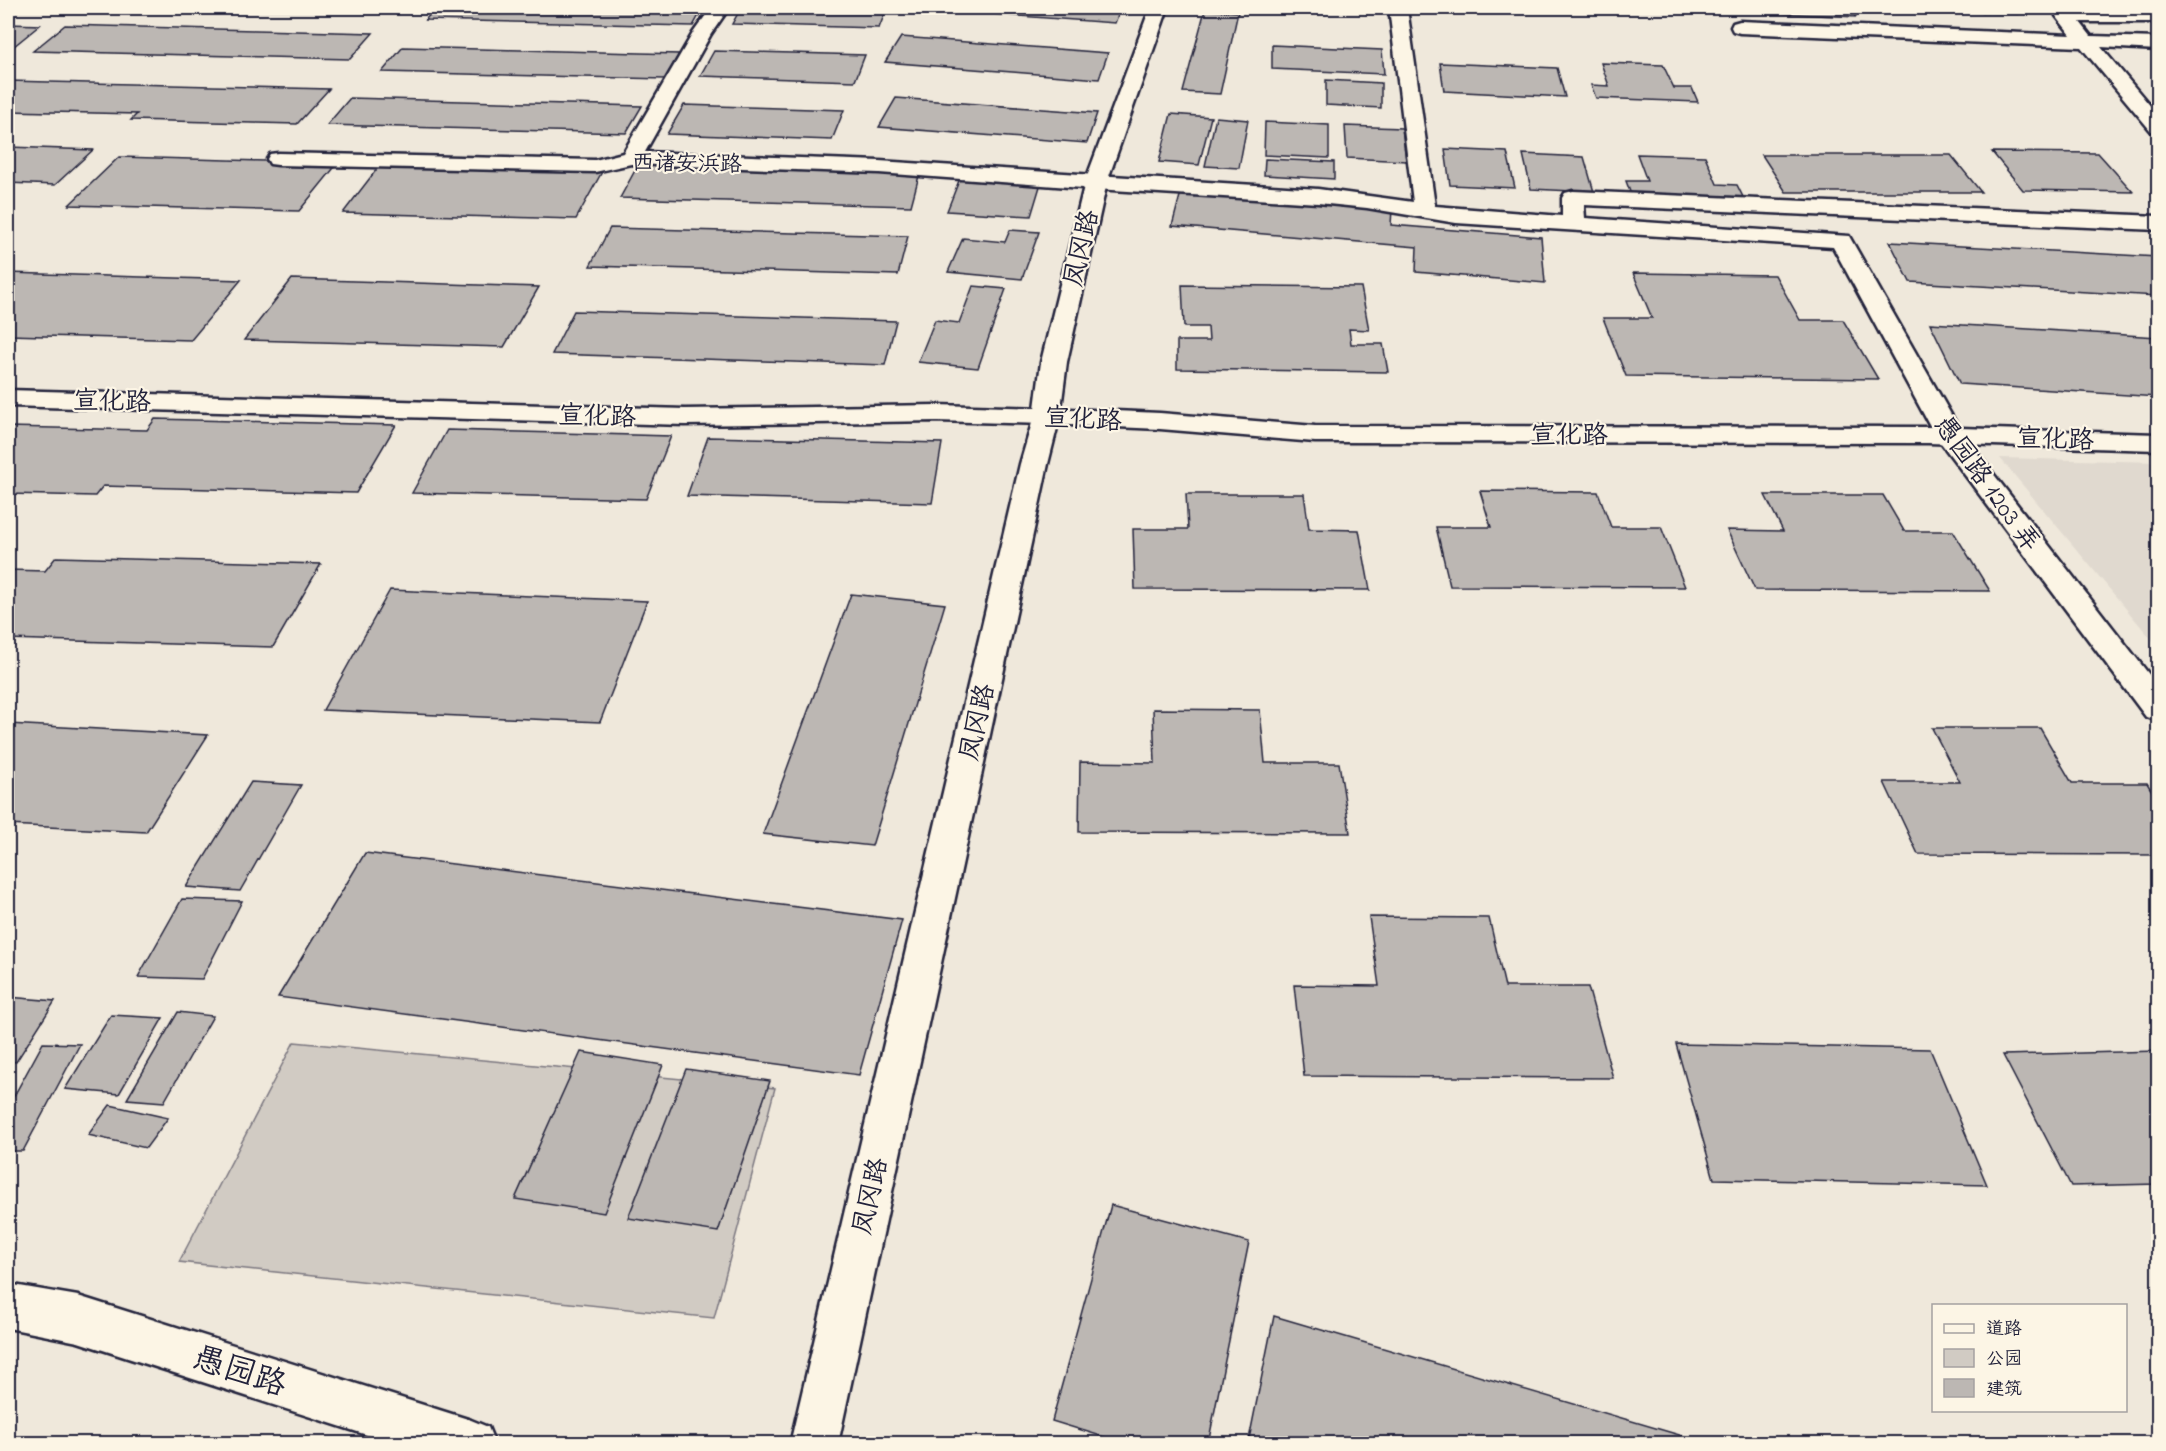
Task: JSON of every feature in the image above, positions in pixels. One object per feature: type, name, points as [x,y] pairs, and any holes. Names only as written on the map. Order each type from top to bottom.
[{"type":"street","points":[[631,158],[702,33],[720,8]]},
{"type":"street","name":"凤冈路","points":[[814,1443],[1034,464],[1047,416],[1054,362],[1096,182],[1159,8]]},
{"type":"street","points":[[1398,8],[1425,212]]},
{"type":"street","points":[[2158,16],[2065,16],[2158,127]]},
{"type":"street","points":[[1740,27],[2158,44]]},
{"type":"street","name":"西诸安浜路","points":[[278,159],[595,166],[631,158],[879,167],[1317,196],[1367,201],[1425,212],[1841,241]]},
{"type":"street","points":[[1574,224],[1573,198],[2158,223]]},
{"type":"street","name":"愚园路 1203 弄","points":[[1841,241],[1949,435],[2158,709]]},
{"type":"street","points":[[8,422],[19,398]]},
{"type":"street","name":"宣化路","points":[[19,398],[685,417],[936,413],[1047,416],[1315,434],[1949,435],[2158,442]]},
{"type":"street","name":"愚园路","points":[[8,1306],[78,1319],[471,1443]]},
{"type":"shaded area","points":[[2000,458],[2158,462],[2158,647]]},
{"type":"green space","points":[[294,1042],[775,1088],[714,1318],[179,1262]]},
{"type":"building","points":[[436,8],[703,8],[693,26],[425,20]]},
{"type":"building","points":[[741,8],[887,8],[879,28],[732,24]]},
{"type":"building","points":[[910,8],[1121,8],[1115,23]]},
{"type":"building","points":[[1415,8],[1472,8],[1473,10]]},
{"type":"building","points":[[1485,8],[1542,8],[1543,12],[1485,10]]},
{"type":"building","points":[[1770,8],[1850,8],[1856,17],[1773,13]]},
{"type":"building","points":[[1923,8],[2012,8],[2017,14],[1925,10]]},
{"type":"building","points":[[1205,10],[1238,12],[1220,94],[1183,92]]},
{"type":"building","points":[[8,24],[40,25],[8,51]]},
{"type":"building","points":[[65,25],[373,33],[350,59],[33,51]]},
{"type":"building","points":[[901,37],[1108,53],[1099,79],[885,62]]},
{"type":"building","points":[[1272,45],[1382,50],[1384,74],[1272,69]]},
{"type":"building","points":[[403,47],[679,54],[665,79],[382,72]]},
{"type":"building","points":[[714,51],[865,55],[855,81],[700,76]]},
{"type":"building","points":[[1440,63],[1557,68],[1565,97],[1444,91]]},
{"type":"building","points":[[1601,63],[1663,65],[1674,88],[1692,88],[1698,102],[1596,98],[1591,85],[1609,86]]},
{"type":"building","points":[[1326,80],[1381,83],[1381,108],[1326,105]]},
{"type":"building","points":[[8,81],[329,89],[297,124],[131,120],[137,114],[8,111]]},
{"type":"building","points":[[350,98],[642,106],[626,133],[327,125]]},
{"type":"building","points":[[896,98],[1097,113],[1087,143],[879,127]]},
{"type":"building","points":[[684,105],[844,110],[832,140],[667,134]]},
{"type":"building","points":[[1171,114],[1211,117],[1199,165],[1159,162]]},
{"type":"building","points":[[1216,117],[1248,120],[1239,168],[1205,166]]},
{"type":"building","points":[[1265,122],[1329,125],[1329,158],[1264,155]]},
{"type":"building","points":[[1345,126],[1402,128],[1406,161],[1347,158]]},
{"type":"building","points":[[8,147],[93,150],[55,185],[8,183]]},
{"type":"building","points":[[1445,149],[1507,152],[1515,188],[1450,185]]},
{"type":"building","points":[[1992,152],[2098,153],[2133,192],[2023,190]]},
{"type":"building","points":[[1523,154],[1584,157],[1594,192],[1531,189]]},
{"type":"building","points":[[1637,154],[1705,156],[1717,184],[1737,185],[1745,201],[1632,197],[1626,181],[1647,181]]},
{"type":"building","points":[[1762,155],[1951,155],[1981,192],[1786,192]]},
{"type":"building","points":[[119,157],[338,163],[299,211],[69,205]]},
{"type":"building","points":[[1265,159],[1334,162],[1334,179],[1264,175]]},
{"type":"building","points":[[380,165],[603,170],[576,219],[343,213]]},
{"type":"building","points":[[638,165],[920,172],[911,206],[620,198]]},
{"type":"building","points":[[960,178],[1041,183],[1031,216],[947,211]]},
{"type":"building","points":[[1181,192],[1392,209],[1391,225],[1541,237],[1545,283],[1416,272],[1417,247],[1172,226]]},
{"type":"building","points":[[610,228],[908,236],[898,275],[590,266]]},
{"type":"building","points":[[1010,230],[1039,232],[1022,279],[948,272],[963,238],[1005,242]]},
{"type":"building","points":[[1890,242],[2158,257],[2158,296],[1910,282]]},
{"type":"building","points":[[8,273],[241,280],[191,340],[8,335]]},
{"type":"building","points":[[1633,273],[1775,275],[1800,320],[1843,320],[1878,379],[1626,376],[1603,318],[1652,318]]},
{"type":"building","points":[[292,279],[539,287],[504,347],[244,340]]},
{"type":"building","points":[[1182,285],[1361,287],[1369,330],[1349,329],[1351,344],[1383,344],[1388,372],[1177,369],[1177,341],[1209,341],[1208,327],[1184,327]]},
{"type":"building","points":[[973,286],[1006,289],[978,368],[918,362],[935,320],[959,323]]},
{"type":"building","points":[[574,311],[896,321],[885,365],[552,354]]},
{"type":"building","points":[[1930,323],[2158,337],[2158,397],[1960,384]]},
{"type":"building","points":[[155,419],[396,425],[356,493],[103,486],[95,496],[8,494],[8,427],[147,430]]},
{"type":"building","points":[[447,430],[671,436],[646,499],[412,493]]},
{"type":"building","points":[[708,437],[942,443],[932,503],[687,496]]},
{"type":"building","points":[[1480,491],[1598,492],[1611,527],[1661,527],[1685,587],[1450,586],[1436,527],[1491,527]]},
{"type":"building","points":[[1186,494],[1304,494],[1309,529],[1359,530],[1370,590],[1135,589],[1133,529],[1188,529]]},
{"type":"building","points":[[1765,495],[1883,495],[1904,531],[1953,531],[1990,591],[1755,590],[1727,530],[1783,531]]},
{"type":"building","points":[[56,557],[321,564],[273,647],[8,639],[8,570],[45,571]]},
{"type":"building","points":[[390,590],[647,601],[600,722],[323,710]]},
{"type":"building","points":[[851,594],[945,604],[872,846],[763,834]]},
{"type":"building","points":[[1153,709],[1260,710],[1265,763],[1339,763],[1350,833],[1079,832],[1080,762],[1155,763]]},
{"type":"building","points":[[8,724],[208,735],[146,832],[8,825]]},
{"type":"building","points":[[1932,728],[2040,728],[2072,783],[2147,783],[2158,801],[2158,855],[1918,854],[1884,782],[1960,782]]},
{"type":"building","points":[[251,782],[301,785],[240,891],[186,887]]},
{"type":"building","points":[[365,853],[902,920],[859,1075],[278,997]]},
{"type":"building","points":[[182,899],[242,901],[202,979],[138,977]]},
{"type":"building","points":[[1369,917],[1489,918],[1505,987],[1588,987],[1613,1078],[1304,1076],[1294,985],[1379,986]]},
{"type":"building","points":[[8,997],[55,1001],[16,1062],[8,1061]]},
{"type":"building","points":[[178,1012],[213,1016],[164,1102],[127,1099]]},
{"type":"building","points":[[111,1015],[163,1018],[119,1094],[65,1089]]},
{"type":"building","points":[[43,1043],[80,1044],[23,1151],[8,1151],[8,1107]]},
{"type":"building","points":[[1676,1044],[1930,1049],[1987,1185],[1714,1179]]},
{"type":"building","points":[[2158,1051],[2158,1184],[2071,1186],[2003,1055]]},
{"type":"building","points":[[581,1052],[663,1065],[604,1213],[515,1199]]},
{"type":"building","points":[[686,1069],[770,1081],[718,1232],[628,1218]]},
{"type":"building","points":[[110,1105],[168,1118],[146,1148],[88,1135]]},
{"type":"building","points":[[1111,1205],[1249,1242],[1208,1444],[1127,1444],[1052,1421]]},
{"type":"building","points":[[1274,1316],[1710,1444],[1248,1444]]}]
